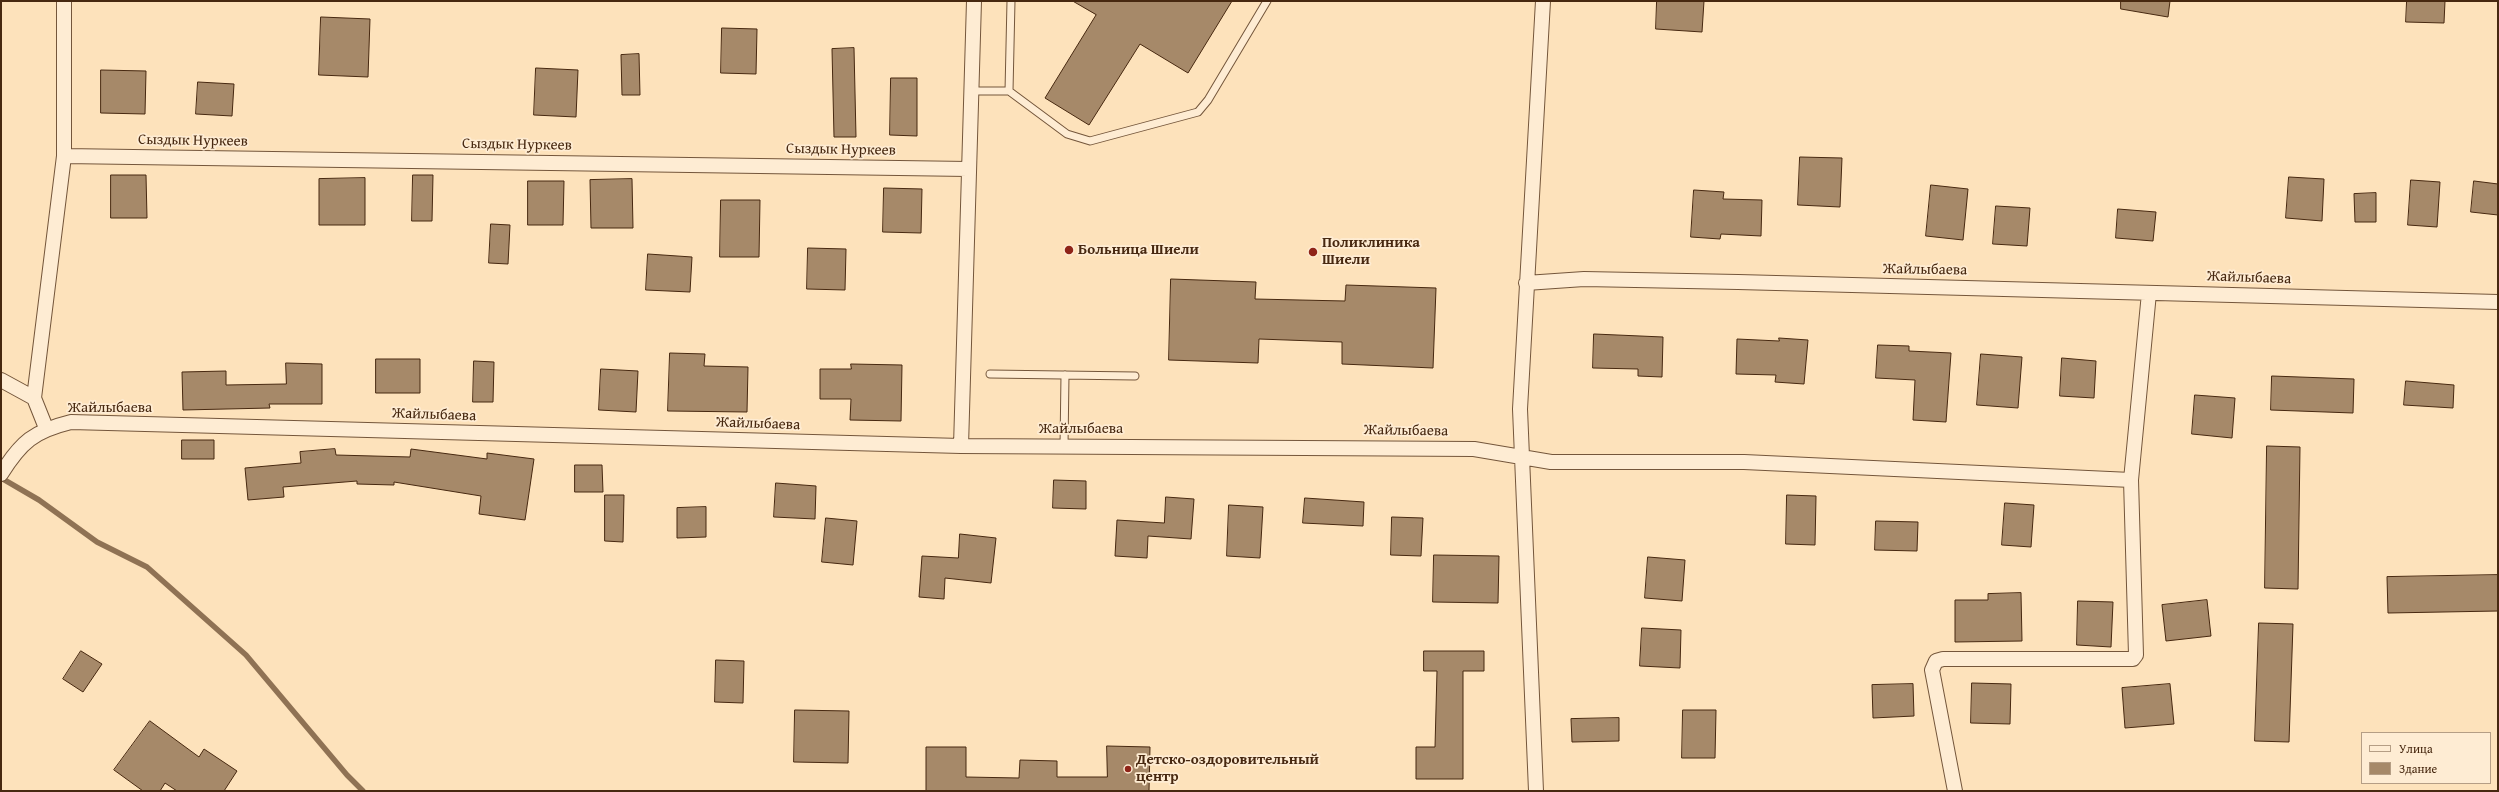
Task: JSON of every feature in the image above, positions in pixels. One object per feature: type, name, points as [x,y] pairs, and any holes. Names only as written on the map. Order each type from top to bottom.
[{"type":"street","points":[[46,428],[34,398],[64,156],[64,1]]},
{"type":"street","points":[[961,446],[974,1]]},
{"type":"street","points":[[1536,791],[1520,409],[1543,1]]},
{"type":"street","name":"Сыздык Нуркеев","points":[[64,156],[968,169]]},
{"type":"street","name":"Жайлыбаева","points":[[1526,283],[1584,279],[2149,292],[2498,302]]},
{"type":"street","points":[[1955,791],[1932,670],[1936,661],[1943,659],[2133,659],[2136,655],[2131,480],[2149,292]]},
{"type":"street","points":[[1,380],[34,398]]},
{"type":"street","name":"Жайлыбаева","points":[[4,469],[23,443],[46,428],[71,422],[961,446],[1474,449],[1551,462],[1744,462],[2131,480]]},
{"type":"lane","points":[[1009,91],[1011,1]]},
{"type":"lane","points":[[972,91],[1009,91],[1067,134],[1090,141],[1198,112],[1208,100],[1267,1]]},
{"type":"lane","points":[[990,374],[1135,376]]},
{"type":"lane","points":[[1064,446],[1066,375]]},
{"type":"building","points":[[1073,1],[1232,1],[1188,73],[1140,44],[1089,125],[1045,98],[1096,15]]},
{"type":"building","points":[[1657,1],[1704,1],[1702,32],[1656,29]]},
{"type":"building","points":[[2121,1],[2170,1],[2168,17],[2121,9]]},
{"type":"building","points":[[2407,1],[2445,1],[2444,23],[2406,22]]},
{"type":"building","points":[[321,17],[370,19],[368,77],[319,75]]},
{"type":"building","points":[[722,28],[757,29],[756,74],[721,73]]},
{"type":"building","points":[[854,48],[856,137],[834,137],[832,49]]},
{"type":"building","points":[[639,54],[640,95],[622,95],[621,55]]},
{"type":"building","points":[[536,68],[578,70],[576,117],[534,115]]},
{"type":"building","points":[[101,70],[146,71],[145,114],[101,113]]},
{"type":"building","points":[[891,78],[917,78],[917,136],[890,135]]},
{"type":"building","points":[[198,82],[234,84],[232,116],[196,114]]},
{"type":"building","points":[[1800,157],[1842,158],[1840,207],[1798,205]]},
{"type":"building","points":[[111,175],[146,175],[147,218],[111,218]]},
{"type":"building","points":[[413,175],[433,175],[432,221],[412,221]]},
{"type":"building","points":[[2289,177],[2324,179],[2322,221],[2286,218]]},
{"type":"building","points":[[365,178],[365,225],[319,225],[319,179]]},
{"type":"building","points":[[632,179],[633,228],[591,228],[590,180]]},
{"type":"building","points":[[2411,180],[2440,182],[2437,227],[2408,225]]},
{"type":"building","points":[[528,181],[564,181],[563,225],[528,225]]},
{"type":"building","points":[[2474,181],[2498,184],[2498,215],[2471,212]]},
{"type":"building","points":[[1931,185],[1968,189],[1963,240],[1926,236]]},
{"type":"building","points":[[884,188],[922,189],[921,233],[883,232]]},
{"type":"building","points":[[1694,190],[1724,192],[1723,199],[1762,200],[1761,236],[1721,234],[1720,239],[1691,237]]},
{"type":"building","points":[[2376,193],[2376,222],[2355,222],[2354,194]]},
{"type":"building","points":[[721,200],[760,200],[759,257],[720,257]]},
{"type":"building","points":[[1996,206],[2030,208],[2027,246],[1993,244]]},
{"type":"building","points":[[2118,209],[2156,212],[2153,241],[2116,238]]},
{"type":"building","points":[[491,224],[510,225],[508,264],[489,263]]},
{"type":"building","points":[[808,248],[846,249],[845,290],[807,289]]},
{"type":"building","points":[[648,254],[692,257],[690,292],[646,290]]},
{"type":"building","name":"Поликлиника Шиели","points":[[1171,279],[1256,282],[1255,299],[1345,301],[1346,285],[1436,288],[1433,368],[1342,364],[1342,342],[1259,339],[1258,363],[1169,360]]},
{"type":"building","points":[[1594,334],[1663,337],[1662,377],[1638,376],[1638,369],[1593,368]]},
{"type":"building","points":[[1779,338],[1808,340],[1804,384],[1775,382],[1776,375],[1736,374],[1737,339],[1779,341]]},
{"type":"building","points":[[1878,345],[1909,346],[1909,351],[1951,353],[1946,422],[1913,420],[1915,380],[1876,378]]},
{"type":"building","points":[[670,353],[705,354],[704,366],[748,367],[747,412],[668,411]]},
{"type":"building","points":[[1981,354],[2022,357],[2018,408],[1977,405]]},
{"type":"building","points":[[2062,358],[2096,361],[2094,398],[2060,396]]},
{"type":"building","points":[[376,359],[420,359],[420,393],[376,393]]},
{"type":"building","points":[[474,361],[494,362],[493,402],[473,402]]},
{"type":"building","points":[[286,363],[322,364],[322,404],[269,404],[270,408],[183,410],[182,372],[226,371],[226,385],[286,384]]},
{"type":"building","points":[[851,364],[902,365],[901,421],[850,420],[851,399],[820,399],[820,369],[851,369]]},
{"type":"building","points":[[601,369],[638,371],[636,412],[599,410]]},
{"type":"building","points":[[2272,376],[2354,379],[2353,413],[2271,410]]},
{"type":"building","points":[[2406,381],[2454,385],[2453,408],[2404,405]]},
{"type":"building","points":[[2195,395],[2235,398],[2232,438],[2192,434]]},
{"type":"building","points":[[182,440],[214,440],[214,459],[182,459]]},
{"type":"building","points":[[2267,446],[2300,447],[2298,589],[2265,588]]},
{"type":"building","points":[[335,449],[336,455],[410,457],[411,449],[487,459],[487,453],[534,459],[525,520],[479,514],[481,496],[394,482],[394,485],[357,484],[357,481],[283,487],[284,497],[248,500],[245,468],[301,463],[300,452]]},
{"type":"building","points":[[575,465],[602,465],[603,492],[575,492]]},
{"type":"building","points":[[1054,480],[1086,481],[1086,509],[1053,508]]},
{"type":"building","points":[[776,483],[816,486],[815,519],[774,517]]},
{"type":"building","points":[[605,495],[624,495],[623,542],[605,541]]},
{"type":"building","points":[[1787,495],[1816,496],[1815,545],[1786,544]]},
{"type":"building","points":[[1166,497],[1194,499],[1191,539],[1148,536],[1147,558],[1115,556],[1117,520],[1164,523]]},
{"type":"building","points":[[1305,498],[1364,502],[1363,526],[1303,523]]},
{"type":"building","points":[[2005,503],[2034,505],[2031,547],[2002,545]]},
{"type":"building","points":[[1229,505],[1263,507],[1260,558],[1227,556]]},
{"type":"building","points":[[706,507],[706,537],[677,538],[677,508]]},
{"type":"building","points":[[1392,517],[1423,518],[1421,556],[1391,555]]},
{"type":"building","points":[[826,518],[857,521],[853,565],[822,562]]},
{"type":"building","points":[[1876,521],[1918,522],[1917,551],[1875,550]]},
{"type":"building","points":[[960,534],[996,538],[991,583],[945,578],[944,599],[919,597],[922,556],[958,558]]},
{"type":"building","points":[[1434,555],[1499,556],[1498,603],[1433,602]]},
{"type":"building","points":[[1648,557],[1685,560],[1682,601],[1645,598]]},
{"type":"building","points":[[2498,575],[2498,611],[2388,613],[2387,577]]},
{"type":"building","points":[[2021,593],[2022,641],[1955,642],[1955,600],[1988,600],[1988,594]]},
{"type":"building","points":[[2207,600],[2211,636],[2166,641],[2162,605]]},
{"type":"building","points":[[2078,601],[2113,602],[2111,647],[2077,645]]},
{"type":"building","points":[[2259,623],[2293,624],[2289,742],[2255,741]]},
{"type":"building","points":[[1642,628],[1681,630],[1680,668],[1640,666]]},
{"type":"building","points":[[81,651],[102,664],[83,692],[63,679]]},
{"type":"building","points":[[1424,651],[1484,651],[1484,671],[1463,671],[1463,779],[1416,779],[1416,747],[1435,747],[1437,671],[1424,671]]},
{"type":"building","points":[[716,660],[744,661],[743,703],[715,702]]},
{"type":"building","points":[[1972,683],[2011,684],[2010,724],[1971,723]]},
{"type":"building","points":[[1913,684],[1914,716],[1873,718],[1872,685]]},
{"type":"building","points":[[2170,684],[2174,724],[2125,728],[2122,688]]},
{"type":"building","points":[[795,710],[849,711],[848,763],[794,762]]},
{"type":"building","points":[[1683,710],[1716,710],[1715,758],[1682,758]]},
{"type":"building","points":[[1619,718],[1619,741],[1572,742],[1571,719]]},
{"type":"building","points":[[150,721],[199,757],[204,749],[237,771],[224,791],[177,791],[165,783],[160,791],[143,791],[114,770]]},
{"type":"building","name":"Детско-оздоровительный центр","points":[[1107,746],[1150,747],[1149,791],[926,791],[926,747],[966,747],[966,777],[1019,778],[1020,760],[1057,761],[1057,777],[1107,777]]},
{"type":"waterway","points":[[1,478],[39,500],[97,542],[147,567],[246,655],[347,775],[363,791]]},
{"type":"place","name":"Больница Шиели","points":[[1069,250]]},
{"type":"place","name":"Поликлиника Шиели","points":[[1313,252]]},
{"type":"place","name":"Детско-оздоровительный центр","points":[[1128,769]]}]
